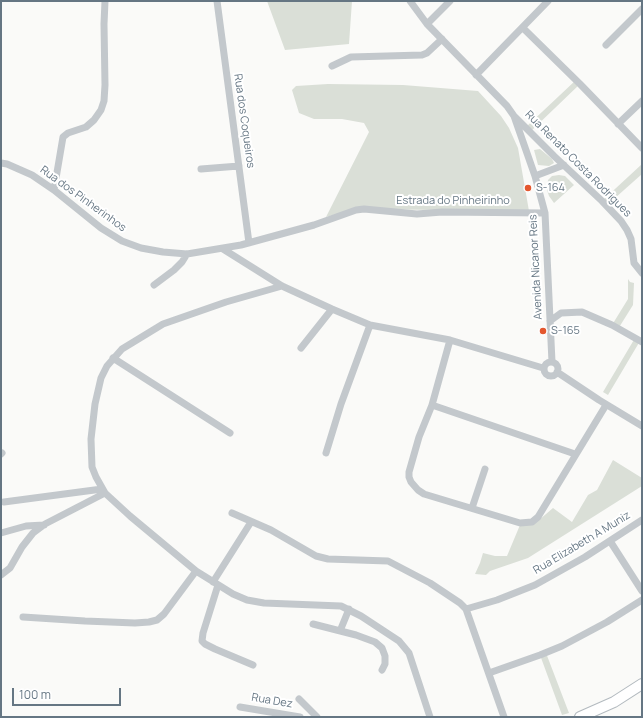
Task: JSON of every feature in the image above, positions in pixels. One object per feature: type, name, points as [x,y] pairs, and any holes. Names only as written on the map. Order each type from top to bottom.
[{"type":"main road","points":[[580,717],[614,702],[642,684]]},
{"type":"street","points":[[54,190],[63,137],[68,133],[86,127],[94,120],[101,110],[104,101],[105,1]]},
{"type":"street","name":"Rua dos Coqueiros","points":[[217,1],[249,243]]},
{"type":"street","name":"Avenida Nicanor Reis","points":[[410,1],[427,24],[507,106],[514,116],[535,176],[545,213],[552,362]]},
{"type":"street","points":[[427,24],[450,1]]},
{"type":"street","points":[[476,75],[548,1]]},
{"type":"street","points":[[606,45],[642,9]]},
{"type":"street","points":[[523,28],[642,148]]},
{"type":"street","points":[[332,66],[351,57],[422,55],[427,53],[442,39]]},
{"type":"street","points":[[618,124],[642,101]]},
{"type":"street","name":"Rua Renato Costa Rodrigues","points":[[514,116],[602,201],[627,230],[631,239],[634,263],[642,273]]},
{"type":"street","name":"Rua dos Pinherinhos","points":[[1,163],[7,164],[32,175],[54,190],[101,228],[122,241],[149,249],[186,254],[224,249]]},
{"type":"street","points":[[535,176],[564,165]]},
{"type":"street","points":[[201,169],[239,166]]},
{"type":"street","name":"Estrada do Pinheirinho","points":[[224,249],[314,225],[356,210],[364,209],[417,214],[442,212],[545,213]]},
{"type":"street","points":[[224,249],[282,286],[370,325],[450,340],[543,368]]},
{"type":"street","points":[[154,285],[174,270],[182,262],[186,254]]},
{"type":"street","points":[[282,286],[226,302],[163,324],[122,349],[107,366],[101,378],[92,420],[92,467],[103,491],[196,571],[216,584],[247,600],[255,602],[333,604],[341,606],[349,609],[399,641],[409,653],[430,717]]},
{"type":"street","points":[[301,348],[332,309]]},
{"type":"street","points":[[550,321],[561,313],[582,312],[612,325],[642,342]]},
{"type":"street","points":[[326,453],[341,404],[370,325]]},
{"type":"street","points":[[450,340],[432,405],[410,465],[409,478],[414,487],[424,494],[520,523],[532,522],[538,517],[606,405]]},
{"type":"street","points":[[113,358],[230,433]]},
{"type":"street","points":[[552,362],[558,366],[557,372],[553,376],[548,376],[544,373],[543,368],[546,363],[552,362]]},
{"type":"street","points":[[557,372],[606,405],[642,426]]},
{"type":"street","points":[[432,405],[575,454]]},
{"type":"street","points":[[472,508],[485,469]]},
{"type":"street","points":[[4,502],[103,491]]},
{"type":"street","points":[[1,575],[10,568],[22,547],[30,537],[45,524],[103,491]]},
{"type":"street","points":[[232,513],[271,530],[316,556],[328,559],[388,561],[444,592],[460,603],[466,609],[504,717]]},
{"type":"street","name":"Rua Elizabeth A Muniz","points":[[466,609],[497,600],[534,585],[585,557],[642,520]]},
{"type":"street","points":[[251,522],[216,584],[202,641],[215,649],[253,665]]},
{"type":"street","points":[[1,532],[26,526],[45,524]]},
{"type":"street","points":[[610,541],[642,591]]},
{"type":"street","points":[[23,617],[136,623],[157,620],[164,614],[196,571]]},
{"type":"street","points":[[489,672],[540,656],[562,646],[607,622],[642,600]]},
{"type":"street","points":[[340,631],[349,609]]},
{"type":"street","points":[[313,624],[375,642],[382,648],[385,656],[385,664],[382,670]]},
{"type":"street","points":[[299,699],[317,717]]},
{"type":"street","name":"Rua Dez","points":[[240,707],[300,717]]},
{"type":"shaded area","points":[[267,1],[352,1],[349,44],[285,50]]},
{"type":"shaded area","points":[[576,80],[580,84],[530,132],[526,127]]},
{"type":"shaded area","points":[[328,84],[403,85],[478,91],[501,116],[509,128],[518,148],[529,211],[354,209],[326,217],[369,132],[364,123],[342,119],[314,119],[299,113],[292,90],[296,86]]},
{"type":"shaded area","points":[[540,149],[552,159],[554,163],[549,166],[538,165],[534,150]]},
{"type":"shaded area","points":[[642,164],[642,174],[606,206],[602,201]]},
{"type":"shaded area","points":[[552,176],[565,176],[574,185],[554,203],[547,190],[548,180]]},
{"type":"shaded area","points":[[628,279],[630,282],[634,283],[633,305],[618,329],[612,325],[628,299]]},
{"type":"shaded area","points":[[635,338],[640,341],[608,395],[603,392]]},
{"type":"shaded area","points":[[613,460],[642,478],[642,486],[528,558],[490,571],[486,575],[475,574],[483,553],[495,556],[507,556],[520,525],[539,520],[553,508],[572,522],[588,495],[597,490]]},
{"type":"shaded area","points":[[546,653],[569,713],[562,715],[540,655]]},
{"type":"place","name":"S-164","points":[[528,188]]},
{"type":"place","name":"S-165","points":[[543,331]]}]
